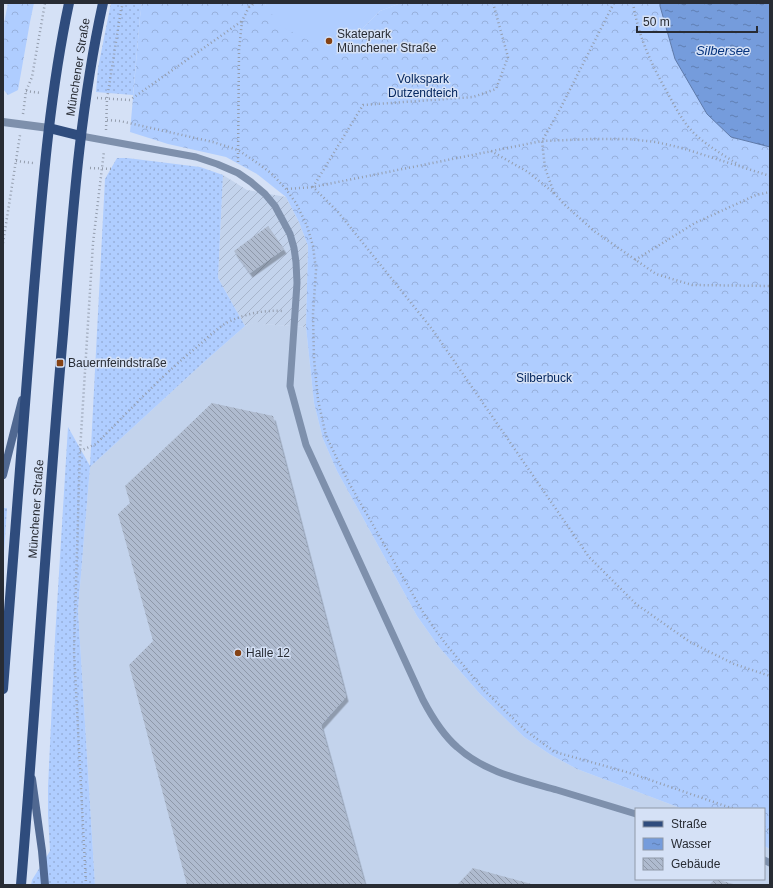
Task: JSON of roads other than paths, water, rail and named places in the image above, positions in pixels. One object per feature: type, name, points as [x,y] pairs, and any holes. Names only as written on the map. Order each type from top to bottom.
[{"type":"main road","name":"Münchener Straße","points":[[3,689],[44,169],[56,73],[69,3]]},
{"type":"main road","name":"Münchener Straße","points":[[21,885],[60,363],[77,167],[89,75],[103,3]]},
{"type":"main road","name":"Münchener Straße","points":[[49,128],[81,136]]},
{"type":"main road","points":[[3,475],[26,384]]},
{"type":"main road","points":[[30,763],[45,885]]},
{"type":"street","points":[[5,123],[49,128]]},
{"type":"lane","points":[[81,136],[196,157],[217,164],[238,173],[265,194],[275,206],[290,234],[296,262],[297,283],[290,386],[306,445],[423,700],[433,718],[456,747],[471,758],[493,770],[517,779],[635,814]]},
{"type":"water","name":"Silbersee","points":[[660,3],[770,3],[770,147],[731,137],[707,114],[675,59]]},
{"type":"place","name":"Skatepark Münchener Straße","points":[[329,41]]},
{"type":"place","name":"Bauernfeindstraße","points":[[60,363]]},
{"type":"place","name":"Halle 12","points":[[238,653]]},
{"type":"park label","name":"Volkspark Dutzendteich","points":[[423,86]]},
{"type":"park label","name":"Silberbuck","points":[[544,378]]}]
